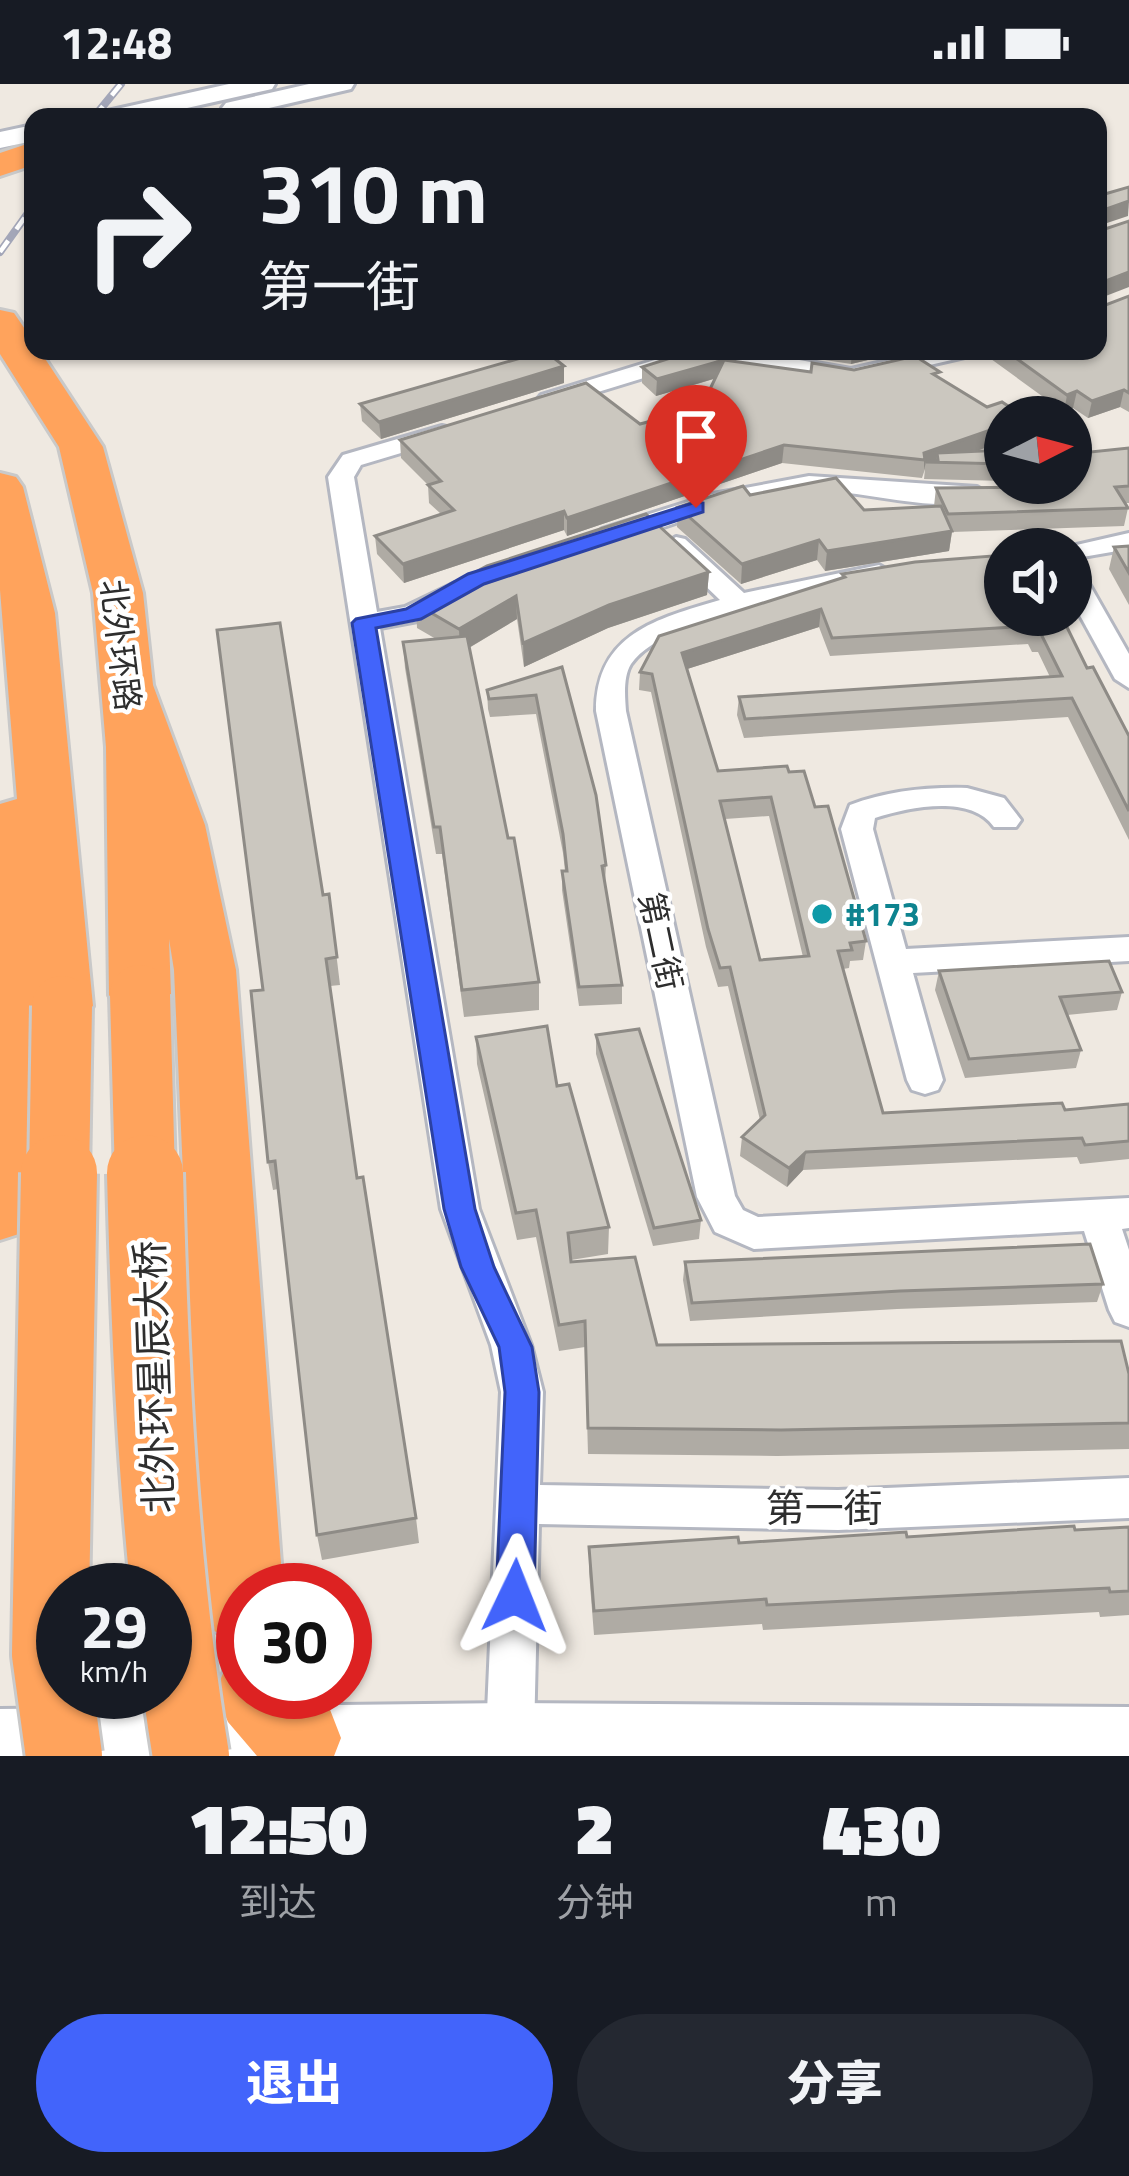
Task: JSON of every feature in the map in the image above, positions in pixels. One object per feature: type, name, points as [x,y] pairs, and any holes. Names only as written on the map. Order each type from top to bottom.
[{"type":"highway","points":[[0,283],[24,316]]},
{"type":"highway","name":"北外环路","points":[[0,322],[24,359]]},
{"type":"highway","name":"北外环路","points":[[25,360],[81,447],[118,593],[127,685],[140,995]]},
{"type":"highway","points":[[55,360],[70,381],[81,447]]},
{"type":"highway","points":[[0,487],[30,613],[62,1006],[50,1654],[64,1756]]},
{"type":"highway","points":[[127,685],[177,825],[205,970],[241,1563]]},
{"type":"highway","points":[[0,1212],[5,1007],[16,842],[38,692]]},
{"type":"highway","name":"北外环星辰大桥","points":[[140,995],[160,1535],[176,1677],[191,1756]]},
{"type":"main road","points":[[153,108],[263,84]]},
{"type":"main road","points":[[237,108],[342,84]]},
{"type":"main road","points":[[0,1742],[237,1719]]},
{"type":"main road","points":[[324,1719],[510,1735],[1129,1739]]},
{"type":"street","points":[[508,412],[678,360]]},
{"type":"street","points":[[742,360],[851,376],[921,360]]},
{"type":"street","points":[[463,426],[352,460],[343,468],[460,1209],[477,1267],[515,1347],[522,1392],[510,1735]]},
{"type":"street","points":[[585,544],[741,493],[788,485],[984,494]]},
{"type":"street","points":[[651,523],[741,604]]},
{"type":"street","points":[[1092,547],[1129,541]]},
{"type":"street","name":"第二街","points":[[920,568],[834,580],[741,604],[648,637],[620,658],[610,681],[611,711],[716,1197],[729,1221],[754,1233],[1113,1214]]},
{"type":"street","points":[[364,623],[412,614],[476,579]]},
{"type":"street","points":[[1092,613],[1129,679]]},
{"type":"street","points":[[925,1081],[857,829],[861,812],[878,803],[976,799],[993,805],[1005,820]]},
{"type":"street","points":[[895,962],[1129,949]]},
{"type":"street","points":[[1113,1214],[1129,1310]]},
{"type":"street","name":"第一街","points":[[518,1504],[838,1510],[1129,1498]]},
{"type":"building","points":[[1129,187],[1129,201],[1107,209],[1107,193]]},
{"type":"building","points":[[1129,221],[1129,272],[1107,281],[1107,228]]},
{"type":"building","points":[[1129,296],[1129,393],[1124,390],[1092,401],[1092,396],[1077,391],[1067,395],[1018,360],[1107,360],[1107,304]]},
{"type":"building","points":[[514,360],[556,360],[564,366],[379,422],[360,404]]},
{"type":"building","points":[[664,360],[724,360],[657,379],[642,367]]},
{"type":"building","points":[[724,360],[811,372],[812,363],[854,370],[921,360],[940,372],[933,374],[984,405],[984,432],[924,453],[925,460],[784,445],[567,518],[564,511],[403,564],[375,536],[454,510],[428,485],[441,481],[400,440],[586,383],[640,424],[726,401],[710,389]]},
{"type":"building","points":[[1129,448],[1129,486],[1115,487],[1128,508],[948,514],[936,488],[984,488],[984,504],[1092,504],[1092,452]]},
{"type":"building","points":[[984,451],[984,463],[926,462],[938,460],[937,453]]},
{"type":"building","points":[[836,478],[864,510],[941,506],[952,531],[827,551],[819,540],[742,564],[678,507],[743,486],[750,495]]},
{"type":"building","points":[[646,514],[709,572],[609,605],[523,643],[516,596],[459,629],[416,604],[487,566]]},
{"type":"building","points":[[1129,546],[1129,573],[1114,547]]},
{"type":"building","points":[[984,557],[984,629],[832,638],[821,609],[682,653],[718,771],[787,766],[789,772],[804,771],[815,807],[828,806],[866,941],[850,943],[852,950],[838,951],[883,1113],[1062,1103],[1065,1110],[1129,1104],[1129,1141],[1085,1145],[1082,1138],[806,1152],[789,1168],[742,1137],[765,1115],[730,967],[720,968],[708,929],[652,674],[640,672],[659,636],[845,577],[842,574]],"holes":[[[771,797],[809,956],[760,960],[720,801]]]},
{"type":"building","points":[[280,623],[323,895],[329,894],[337,957],[326,959],[357,1178],[363,1177],[416,1518],[317,1535],[275,1161],[268,1162],[251,991],[263,990],[217,630]]},
{"type":"building","points":[[467,636],[508,838],[514,838],[539,982],[462,990],[440,827],[434,827],[403,642]]},
{"type":"building","points":[[1042,636],[1071,636],[1129,736],[1129,811],[1072,698],[745,719],[739,697],[1062,676]]},
{"type":"building","points":[[562,667],[596,795],[606,865],[602,866],[622,985],[579,987],[562,871],[567,871],[563,834],[536,695],[489,699],[487,690]]},
{"type":"building","points":[[1109,961],[1122,992],[1060,997],[1081,1050],[969,1059],[939,971]]},
{"type":"building","points":[[547,1026],[557,1086],[569,1084],[609,1227],[568,1233],[571,1262],[635,1257],[657,1345],[1121,1341],[1129,1374],[1129,1423],[781,1430],[588,1428],[585,1321],[559,1325],[536,1210],[516,1213],[476,1037]]},
{"type":"building","points":[[639,1029],[701,1220],[654,1228],[596,1035]]},
{"type":"building","points":[[1090,1244],[1103,1284],[692,1303],[685,1262]]},
{"type":"building","points":[[1074,1526],[1075,1530],[1129,1527],[1129,1591],[1110,1592],[1109,1588],[767,1605],[766,1599],[594,1611],[589,1547],[738,1537],[739,1543],[906,1532],[907,1537]]},
{"type":"railway","points":[[101,108],[121,84]]},
{"type":"railway","points":[[0,252],[24,219]]},
{"type":"place","name":"#173","points":[[822,914]]},
{"type":"route","points":[[515,1596],[522,1392],[515,1347],[477,1267],[460,1209],[364,623],[412,614],[476,579],[696,508]]}]
